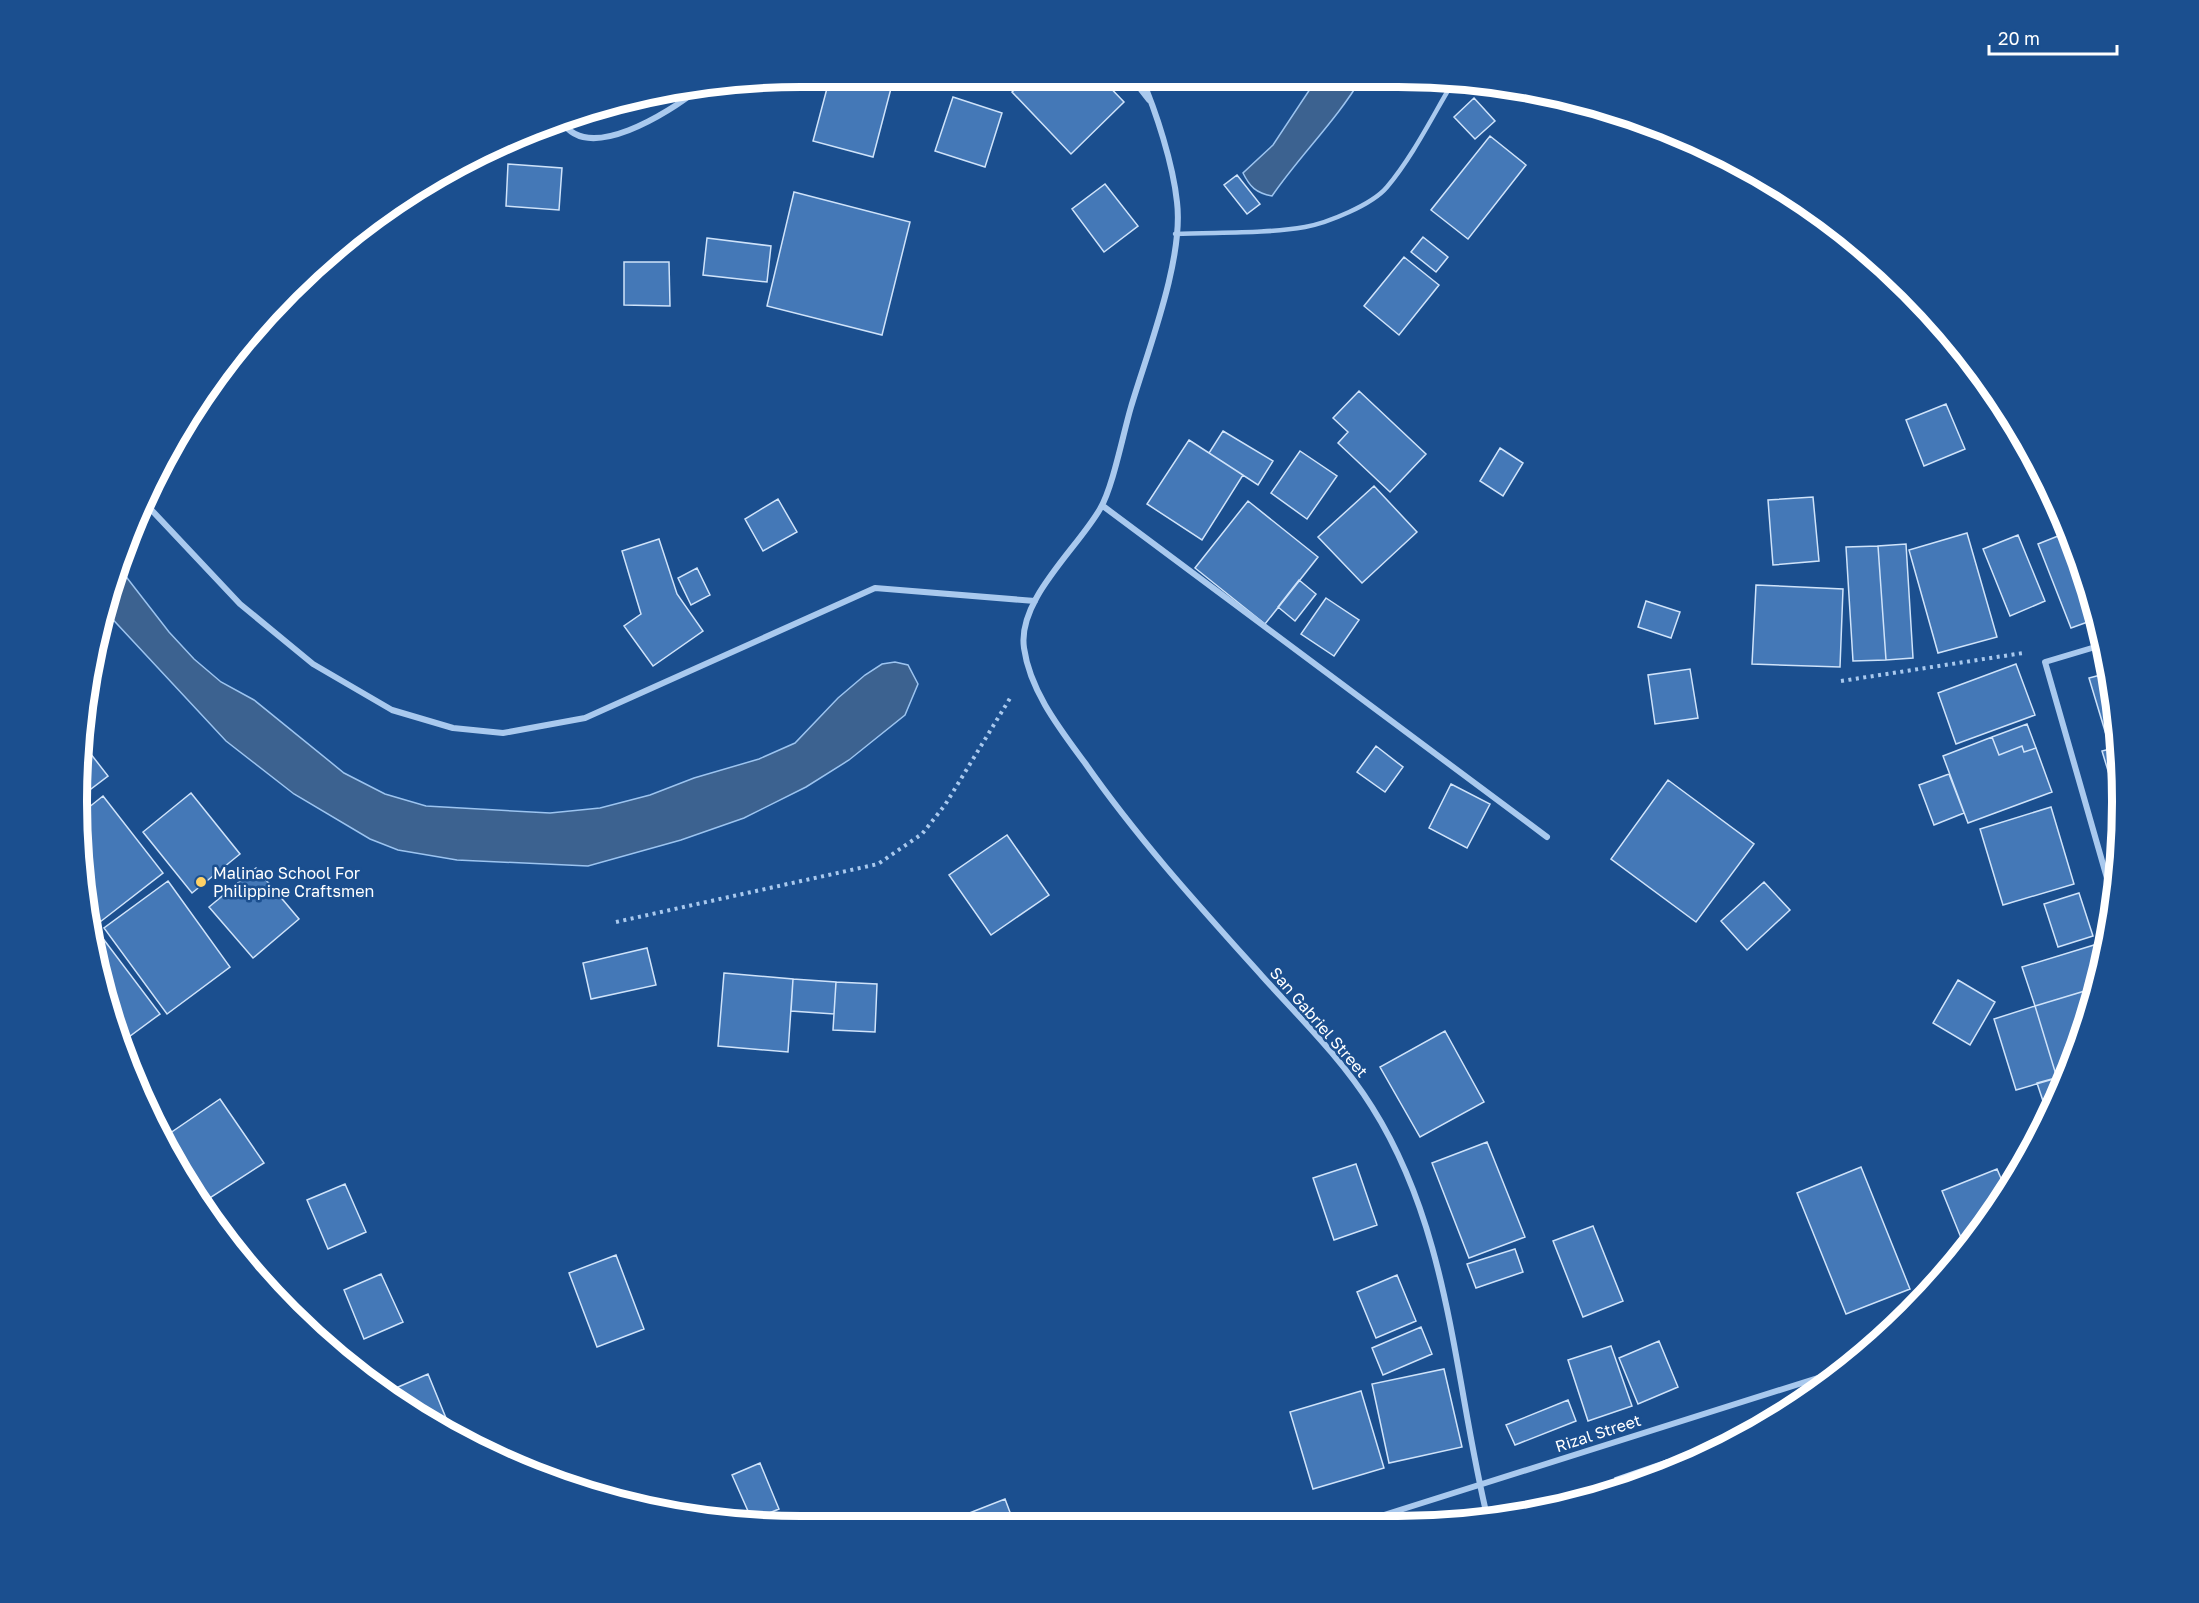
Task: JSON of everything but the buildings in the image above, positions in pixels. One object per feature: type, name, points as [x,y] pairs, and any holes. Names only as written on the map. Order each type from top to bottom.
[{"type":"street","points":[[1139,87],[1155,108]]},
{"type":"street","points":[[1146,87],[1155,108]]},
{"type":"street","points":[[566,127],[580,137],[626,133],[676,107],[689,96]]},
{"type":"street","name":"San Gabriel Street","points":[[1155,108],[1178,203],[1174,260],[1103,506],[1035,601],[1023,629],[1029,668],[1051,715],[1117,808],[1163,867],[1329,1050],[1372,1107],[1414,1188],[1440,1270],[1486,1510]]},
{"type":"street","points":[[1103,506],[1547,837]]},
{"type":"street","points":[[150,509],[240,604],[313,664],[392,710],[463,729],[503,733],[585,718],[875,588],[1035,601]]},
{"type":"street","points":[[2095,647],[2045,662],[2107,879]]},
{"type":"street","name":"Rizal Street","points":[[1381,1516],[1819,1378]]},
{"type":"lane","points":[[1176,234],[1305,227],[1344,214],[1375,198],[1386,188],[1409,155],[1449,89]]},
{"type":"path","points":[[1841,681],[2020,651],[2045,662]]},
{"type":"path","points":[[616,922],[878,864],[901,850],[922,834],[945,805],[1029,668]]},
{"type":"water","points":[[1311,87],[1356,87],[1272,196],[1251,186],[1243,173],[1273,145]]},
{"type":"water","points":[[124,574],[169,632],[194,659],[221,682],[254,700],[344,773],[385,794],[426,806],[550,813],[600,808],[650,795],[694,778],[759,759],[795,743],[838,698],[882,664],[895,662],[908,665],[918,684],[905,715],[849,760],[806,787],[744,818],[681,840],[588,866],[457,860],[398,850],[370,839],[294,794],[226,741],[111,617]]},
{"type":"place","name":"Malinao School For Philippine Craftsmen","points":[[201,882]]}]
